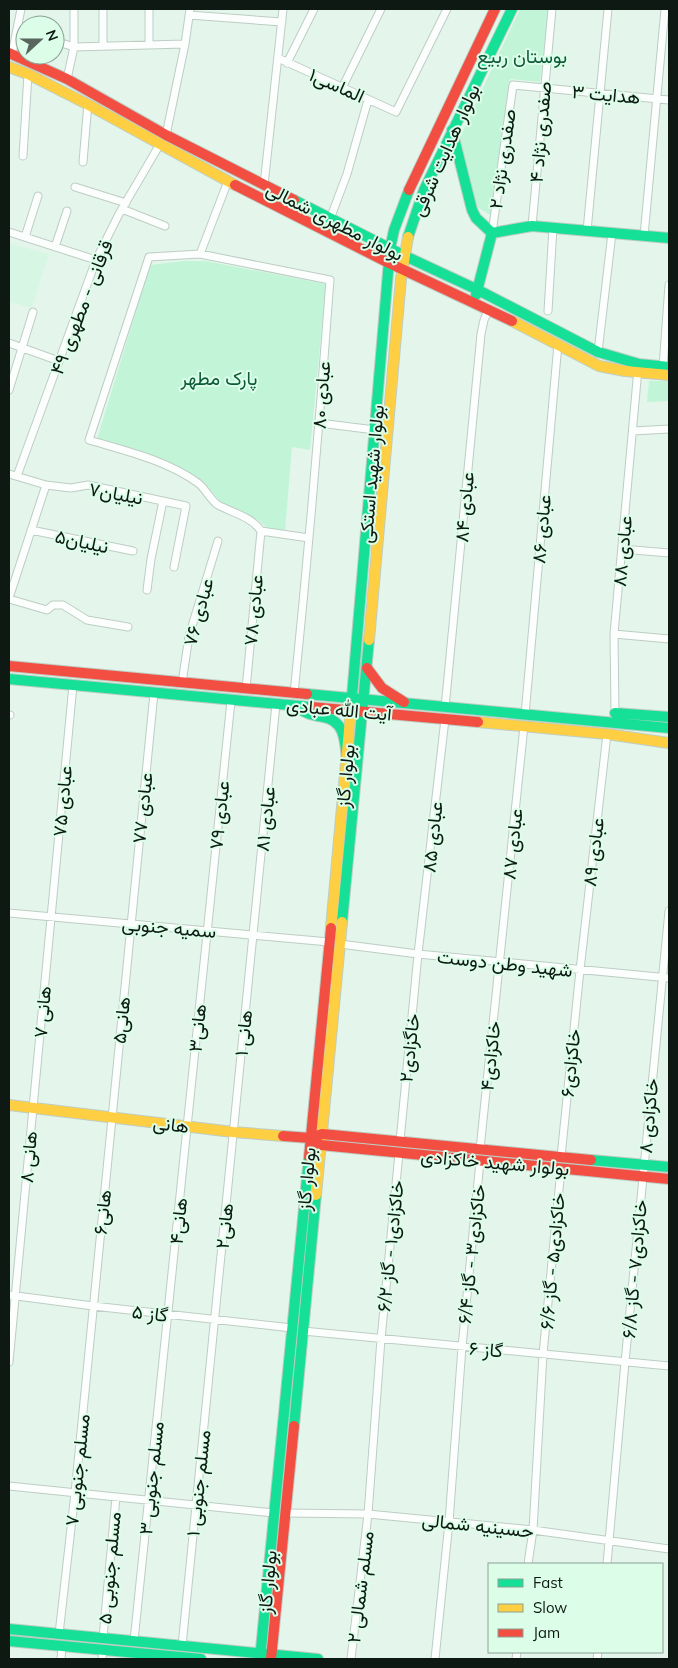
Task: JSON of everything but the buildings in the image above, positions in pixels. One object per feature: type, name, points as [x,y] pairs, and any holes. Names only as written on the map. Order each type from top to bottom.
[{"type":"main road","name":"بولوار هدایت شرقی","points":[[390,249],[394,230],[412,183],[496,9]]},
{"type":"main road","name":"بولوار هدایت شرقی","points":[[403,268],[408,235],[424,190],[512,9]]},
{"type":"main road","name":"بولوار مطهری شمالی","points":[[10,53],[67,80],[166,135],[390,249],[478,290],[598,352],[638,369]]},
{"type":"main road","name":"بولوار مطهری شمالی","points":[[9,67],[28,74],[87,104],[228,181],[389,263],[473,301],[599,366],[614,370],[667,370]]},
{"type":"main road","points":[[452,130],[472,210],[476,218],[492,233]]},
{"type":"main road","points":[[492,233],[532,226],[669,238]]},
{"type":"main road","points":[[473,301],[478,290],[492,233]]},
{"type":"main road","name":"بولوار شهید استکی","points":[[351,699],[390,249]]},
{"type":"main road","name":"بولوار شهید استکی","points":[[364,700],[403,268]]},
{"type":"main road","name":"آیت الله عبادی","points":[[9,666],[669,728]]},
{"type":"main road","points":[[367,668],[372,678],[380,687],[394,697],[410,704]]},
{"type":"main road","name":"آیت الله عبادی","points":[[9,679],[231,701],[363,711],[607,734],[669,743]]},
{"type":"main road","name":"بولوار گاز","points":[[260,1657],[347,759],[351,699]]},
{"type":"main road","name":"بولوار گاز","points":[[271,1657],[364,700]]},
{"type":"main road","points":[[293,706],[298,707],[309,715],[333,719],[344,733],[347,759]]},
{"type":"main road","points":[[615,713],[669,717]]},
{"type":"main road","points":[[643,725],[657,716]]},
{"type":"main road","name":"هانی","points":[[9,1105],[233,1132],[310,1138]]},
{"type":"main road","points":[[310,1138],[322,1134],[669,1167]]},
{"type":"main road","points":[[310,1138],[321,1146]]},
{"type":"main road","name":"بولوار شهید خاکزادی","points":[[321,1146],[669,1179]]},
{"type":"main road","points":[[9,1629],[182,1646],[260,1657],[318,1659]]},
{"type":"main road","points":[[59,1634],[62,1646]]},
{"type":"main road","points":[[9,1641],[62,1646],[103,1655],[201,1659]]},
{"type":"street","points":[[67,80],[74,47],[74,9]]},
{"type":"street","points":[[103,9],[103,46]]},
{"type":"street","points":[[148,9],[150,44]]},
{"type":"street","points":[[264,185],[283,9]]},
{"type":"street","points":[[287,63],[314,9]]},
{"type":"street","points":[[342,88],[381,9]]},
{"type":"street","name":"الماسی۱","points":[[278,58],[396,112],[447,9]]},
{"type":"street","name":"صفدری نژاد ۴","points":[[532,226],[552,9]]},
{"type":"street","points":[[588,231],[608,9]]},
{"type":"street","points":[[644,236],[665,9]]},
{"type":"street","points":[[166,135],[185,44],[189,12],[282,22]]},
{"type":"street","points":[[10,53],[15,37]]},
{"type":"street","points":[[65,44],[74,47],[185,44]]},
{"type":"street","points":[[23,156],[28,74]]},
{"type":"street","name":"هدایت ۳","points":[[513,85],[669,100]]},
{"type":"street","name":"صفدری نژاد ۲","points":[[492,233],[513,85]]},
{"type":"street","points":[[83,162],[87,104],[91,94]]},
{"type":"street","points":[[330,218],[347,174],[368,100]]},
{"type":"street","name":"قرقانی - مطهری ۴۹","points":[[18,476],[96,260],[124,206],[160,144]]},
{"type":"street","points":[[200,254],[228,181]]},
{"type":"street","points":[[75,187],[124,206],[165,226]]},
{"type":"street","points":[[25,237],[38,196]]},
{"type":"street","points":[[55,247],[67,211]]},
{"type":"street","points":[[548,311],[553,228]]},
{"type":"street","points":[[9,232],[96,260]]},
{"type":"street","points":[[598,352],[612,233]]},
{"type":"street","name":"عبادی ۸۰","points":[[260,531],[256,523],[216,504],[199,483],[145,456],[90,440],[149,257],[200,254],[330,280],[294,694]]},
{"type":"street","points":[[667,370],[669,285]]},
{"type":"street","name":"عبادی ۸۴","points":[[445,708],[481,334],[489,309]]},
{"type":"street","points":[[9,390],[33,312]]},
{"type":"street","points":[[9,343],[59,360]]},
{"type":"street","name":"عبادی ۸۶","points":[[525,715],[558,344]]},
{"type":"street","name":"عبادی ۸۸","points":[[615,713],[614,634],[638,369]]},
{"type":"street","points":[[319,423],[375,430]]},
{"type":"street","points":[[633,431],[669,429]]},
{"type":"street","name":"نیلیان۷","points":[[9,474],[46,485],[71,488],[88,485],[186,506],[174,567]]},
{"type":"street","points":[[46,485],[9,598],[47,610],[53,605],[63,605],[87,620],[128,627]]},
{"type":"street","points":[[148,590],[151,559],[163,501]]},
{"type":"street","name":"نیلیان۵","points":[[31,530],[132,551]]},
{"type":"street","points":[[260,531],[309,538]]},
{"type":"street","name":"عبادی ۷۸","points":[[246,689],[260,531]]},
{"type":"street","name":"عبادی ۷۶","points":[[182,683],[189,636],[218,541]]},
{"type":"street","points":[[622,549],[669,553]]},
{"type":"street","points":[[614,634],[669,639]]},
{"type":"street","name":"عبادی ۷۵","points":[[51,916],[73,685]]},
{"type":"street","name":"عبادی ۷۷","points":[[131,924],[154,692]]},
{"type":"street","name":"عبادی ۷۹","points":[[207,930],[231,701]]},
{"type":"street","name":"عبادی ۸۱","points":[[253,934],[276,704]]},
{"type":"street","points":[[615,713],[628,723]]},
{"type":"street","name":"عبادی ۸۵","points":[[418,954],[445,719]]},
{"type":"street","name":"عبادی ۸۷","points":[[499,962],[524,726]]},
{"type":"street","name":"عبادی ۸۹","points":[[580,970],[607,734]]},
{"type":"street","name":"خاکزادی ۸","points":[[643,1176],[665,978],[669,911]]},
{"type":"street","name":"سمیه جنوبی","points":[[9,913],[329,942]]},
{"type":"street","name":"هانی ۷","points":[[33,1107],[51,916]]},
{"type":"street","name":"هانی۵","points":[[112,1117],[131,924]]},
{"type":"street","name":"هانی۳","points":[[187,1126],[207,930]]},
{"type":"street","name":"هانی ۱","points":[[233,1132],[253,934]]},
{"type":"street","name":"شهید وطن دوست","points":[[340,944],[418,954],[665,978]]},
{"type":"street","name":"خاگزادی۲","points":[[400,1142],[418,954]]},
{"type":"street","name":"خاکزادی۴","points":[[480,1149],[499,962]]},
{"type":"street","name":"خاکزادی۶","points":[[561,1157],[580,970]]},
{"type":"street","name":"هانی ۸","points":[[9,1362],[12,1296],[33,1107]]},
{"type":"street","name":"هانی۶","points":[[93,1306],[112,1117]]},
{"type":"street","name":"هانی۴","points":[[168,1315],[187,1126]]},
{"type":"street","name":"هانی۲","points":[[214,1320],[233,1132]]},
{"type":"street","name":"خاکزادی۱ - گاز ۶/۲","points":[[368,1514],[381,1339],[399,1153]]},
{"type":"street","name":"خاکزادی۳ - گاز ۶/۴","points":[[434,1659],[449,1522],[462,1347],[480,1161]]},
{"type":"street","name":"خاکزادی۵ - گاز ۶/۶","points":[[528,1563],[533,1530],[543,1354],[561,1169]]},
{"type":"street","name":"خاکزادی۷ - گاز ۶/۸","points":[[607,1563],[643,1176]]},
{"type":"street","name":"گاز ۵","points":[[12,1296],[292,1328]]},
{"type":"street","name":"مسلم جنوبی ۷","points":[[59,1634],[93,1306]]},
{"type":"street","name":"مسلم جنوبی ۳","points":[[134,1641],[168,1315]]},
{"type":"street","name":"۱ مسلم جنوبی","points":[[182,1646],[214,1320]]},
{"type":"street","name":"گاز ۶","points":[[303,1331],[669,1366]]},
{"type":"street","points":[[9,1486],[274,1513]]},
{"type":"street","name":"مسلم جنوبی ۵","points":[[103,1638],[116,1497]]},
{"type":"street","name":"حسینیه شمالی","points":[[285,1513],[368,1514],[533,1530],[669,1549]]},
{"type":"street","name":"مسلم شمالی ۲","points":[[351,1659],[368,1514]]},
{"type":"street","points":[[60,1659],[62,1646]]},
{"type":"shaded area","points":[[9,243],[49,254],[32,308],[9,302]]},
{"type":"green space","name":"بوستان ربیع","points":[[520,9],[549,9],[540,82],[510,79],[492,216],[475,206],[460,137]]},
{"type":"green space","name":"پارک مطهر","points":[[183,261],[205,261],[326,284],[310,450],[292,447],[285,531],[268,529],[258,520],[221,503],[204,482],[170,463],[148,454],[97,439],[150,265]]},
{"type":"green space","points":[[649,381],[669,381],[669,401],[647,402]]},
{"type":"traffic: fast","points":[[408,237],[424,190],[512,9]]},
{"type":"traffic: fast","points":[[452,130],[472,210],[476,218],[492,233]]},
{"type":"traffic: fast","points":[[351,708],[390,249],[394,230],[409,190]]},
{"type":"traffic: fast","points":[[294,200],[405,256],[478,290],[598,352],[639,364],[669,367]]},
{"type":"traffic: fast","points":[[492,233],[532,226],[669,238]]},
{"type":"traffic: fast","points":[[476,295],[492,233]]},
{"type":"traffic: fast","points":[[342,922],[369,640]]},
{"type":"traffic: fast","points":[[9,679],[311,707]]},
{"type":"traffic: fast","points":[[307,694],[669,728]]},
{"type":"traffic: fast","points":[[297,707],[306,713],[336,722],[340,727],[346,746],[347,759]]},
{"type":"traffic: fast","points":[[615,713],[669,717]]},
{"type":"traffic: fast","points":[[260,1659],[309,1157]]},
{"type":"traffic: fast","points":[[591,1160],[669,1167]]},
{"type":"traffic: fast","points":[[294,1426],[316,1195]]},
{"type":"traffic: fast","points":[[9,1629],[318,1659]]},
{"type":"traffic: fast","points":[[9,1641],[201,1659]]},
{"type":"traffic: slow","points":[[9,67],[28,74],[87,104],[235,185]]},
{"type":"traffic: slow","points":[[369,640],[401,279],[408,237]]},
{"type":"traffic: slow","points":[[512,321],[599,366],[625,371],[669,375]]},
{"type":"traffic: slow","points":[[331,928],[351,708]]},
{"type":"traffic: slow","points":[[478,722],[607,734],[669,743]]},
{"type":"traffic: slow","points":[[316,1195],[342,922]]},
{"type":"traffic: slow","points":[[9,1105],[233,1132],[283,1136]]},
{"type":"traffic: jam","points":[[409,190],[495,9]]},
{"type":"traffic: jam","points":[[9,53],[67,79],[166,135],[294,200]]},
{"type":"traffic: jam","points":[[235,185],[389,263],[512,321]]},
{"type":"traffic: jam","points":[[9,666],[307,694]]},
{"type":"traffic: jam","points":[[367,668],[382,688],[404,702]]},
{"type":"traffic: jam","points":[[311,707],[478,722]]},
{"type":"traffic: jam","points":[[309,1157],[331,928]]},
{"type":"traffic: jam","points":[[283,1136],[310,1138],[322,1134],[591,1160]]},
{"type":"traffic: jam","points":[[317,1143],[321,1145],[669,1179]]},
{"type":"traffic: jam","points":[[271,1659],[294,1426]]}]
